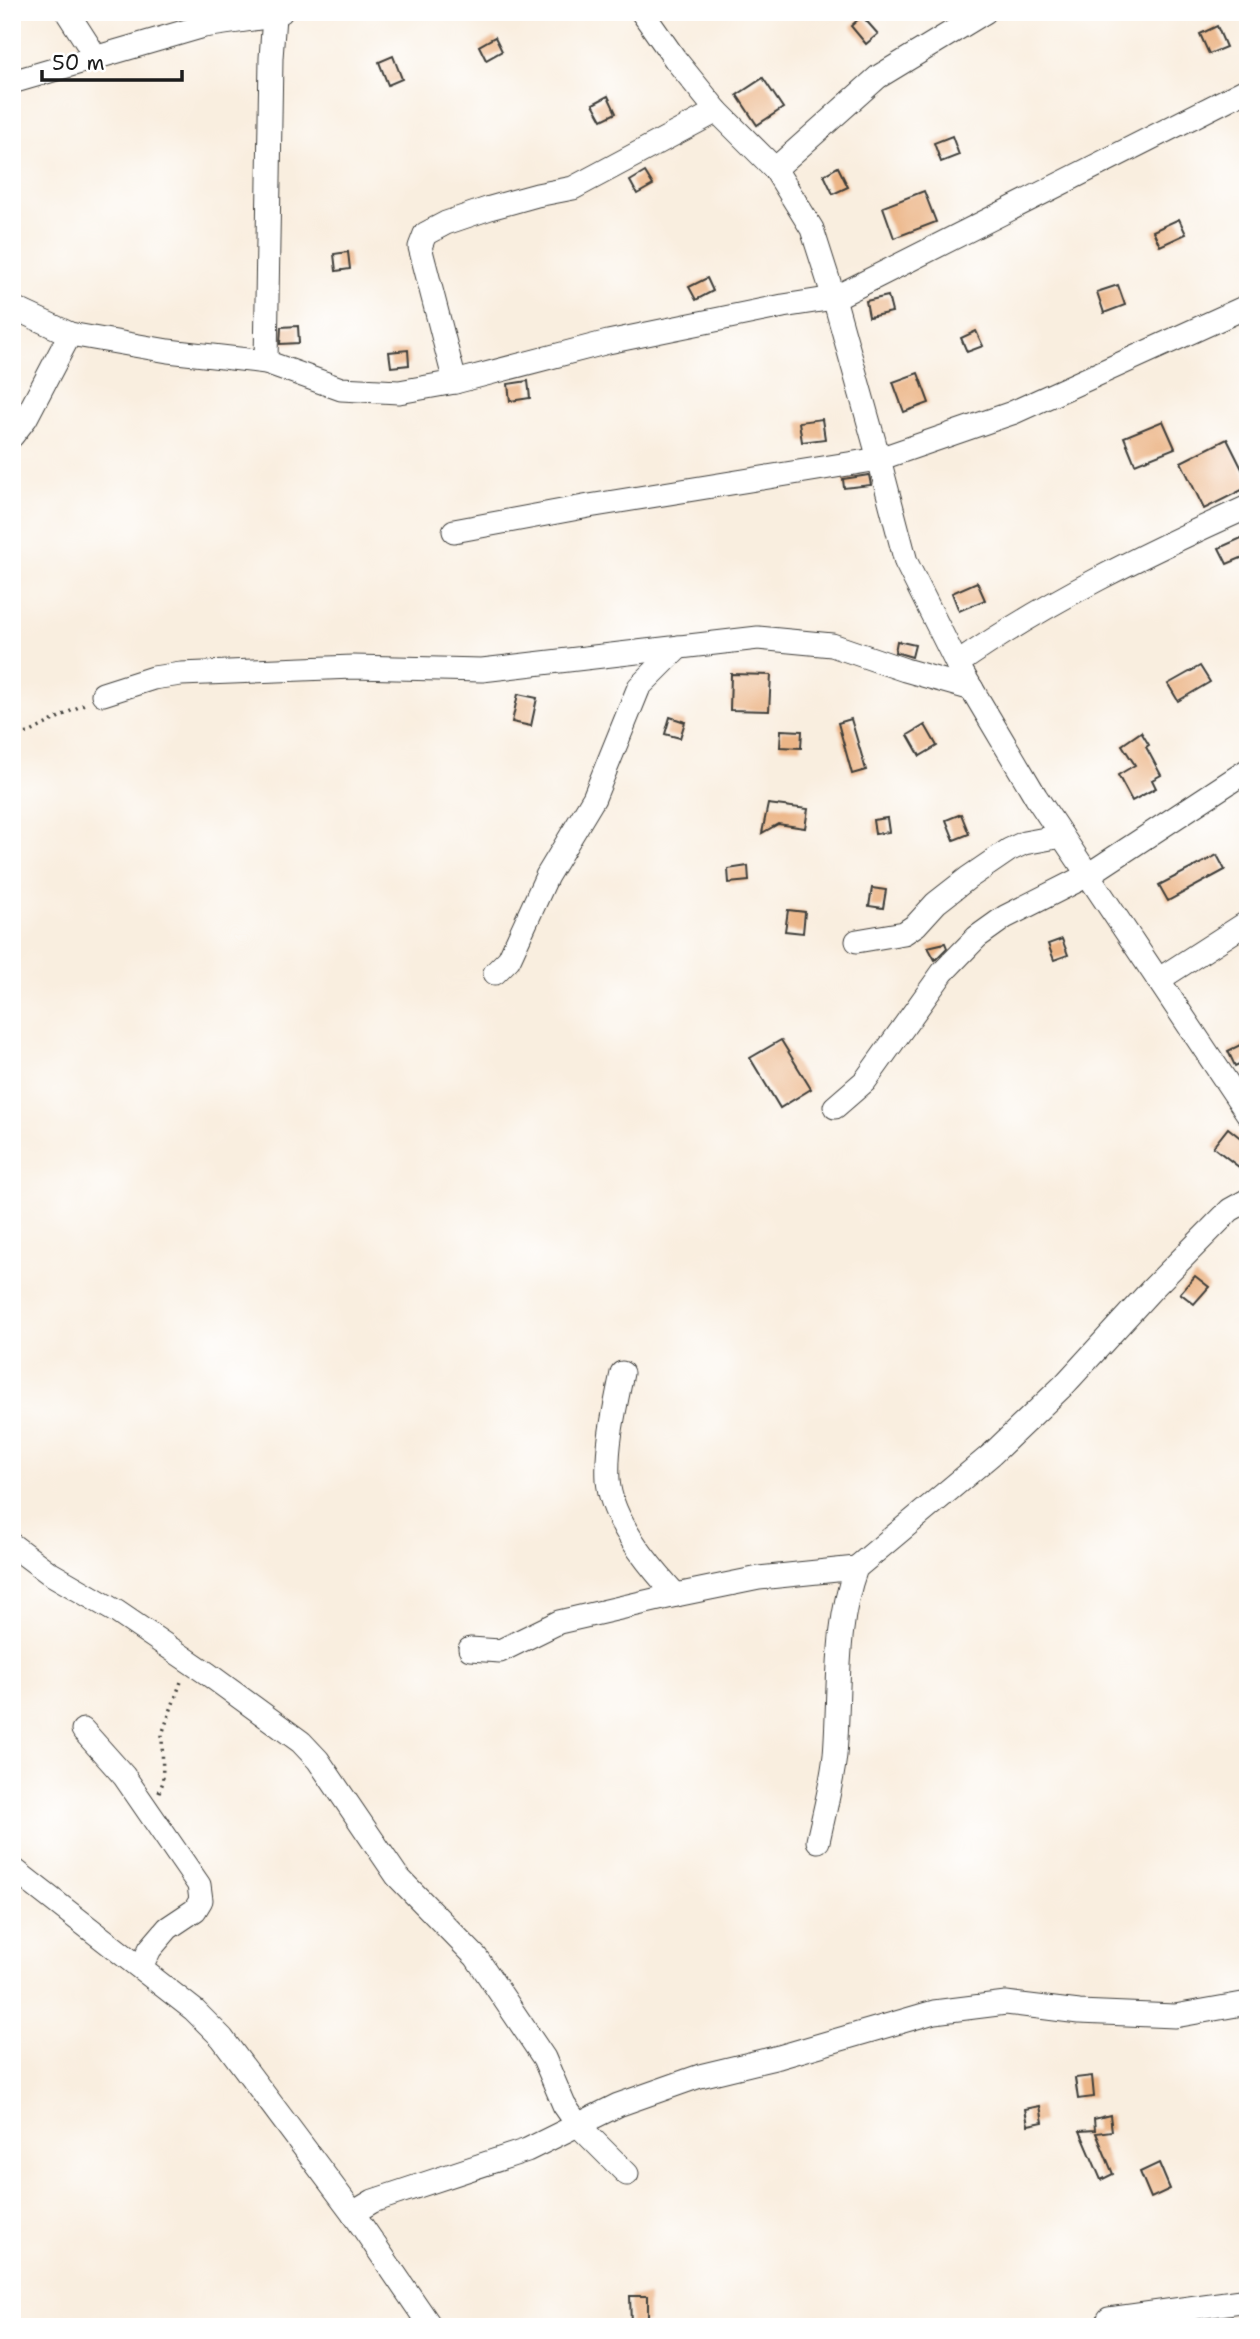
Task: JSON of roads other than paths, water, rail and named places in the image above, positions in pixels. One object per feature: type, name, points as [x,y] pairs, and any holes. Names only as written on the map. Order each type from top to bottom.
[{"type":"street","points":[[67,12],[96,57]]},
{"type":"street","points":[[642,12],[717,111],[775,169],[811,229],[834,298],[906,562],[957,664],[1036,797],[1158,980],[1238,1080],[1248,1114]]},
{"type":"street","points":[[775,169],[878,78],[985,12]]},
{"type":"street","points":[[12,82],[204,26],[277,14],[271,58],[266,362]]},
{"type":"street","points":[[12,307],[70,334],[168,351],[266,362],[341,389],[399,392],[455,382],[608,342],[834,298],[1248,89]]},
{"type":"street","points":[[455,382],[420,247],[425,234],[446,223],[490,208],[573,188],[717,111]]},
{"type":"street","points":[[454,531],[879,459],[1012,414],[1248,306]]},
{"type":"street","points":[[12,436],[26,418],[70,334]]},
{"type":"street","points":[[957,664],[994,638],[1159,547],[1248,507]]},
{"type":"street","points":[[103,694],[153,678],[181,674],[353,667],[482,670],[758,638],[832,645],[972,689]]},
{"type":"street","points":[[495,973],[509,959],[547,876],[594,798],[639,687],[679,648]]},
{"type":"street","points":[[835,1107],[865,1081],[943,972],[977,937],[1005,917],[1088,875],[1248,770]]},
{"type":"street","points":[[857,941],[904,933],[957,886],[1009,850],[1024,843],[1062,836]]},
{"type":"street","points":[[1158,980],[1248,922]]},
{"type":"street","points":[[818,1840],[834,1758],[846,1594],[856,1568],[992,1454],[1065,1384],[1152,1289],[1230,1210],[1248,1200]]},
{"type":"street","points":[[622,1373],[611,1427],[608,1481],[616,1510],[651,1568],[676,1595]]},
{"type":"street","points":[[12,1545],[48,1572],[117,1612],[182,1656],[301,1742],[318,1760],[397,1876],[475,1957],[544,2058],[564,2105],[578,2125],[627,2174]]},
{"type":"street","points":[[470,1649],[500,1651],[559,1622],[676,1595],[759,1578],[856,1568]]},
{"type":"street","points":[[83,1730],[124,1776],[199,1885],[201,1900],[195,1910],[168,1928],[150,1949],[141,1968]]},
{"type":"street","points":[[12,1868],[194,2010],[222,2038],[353,2213],[431,2327]]},
{"type":"street","points":[[353,2213],[373,2201],[527,2150],[618,2105],[700,2076],[779,2057],[934,2012],[1006,2003],[1079,2012],[1175,2016],[1248,2003]]},
{"type":"street","points":[[1109,2319],[1248,2300]]}]
